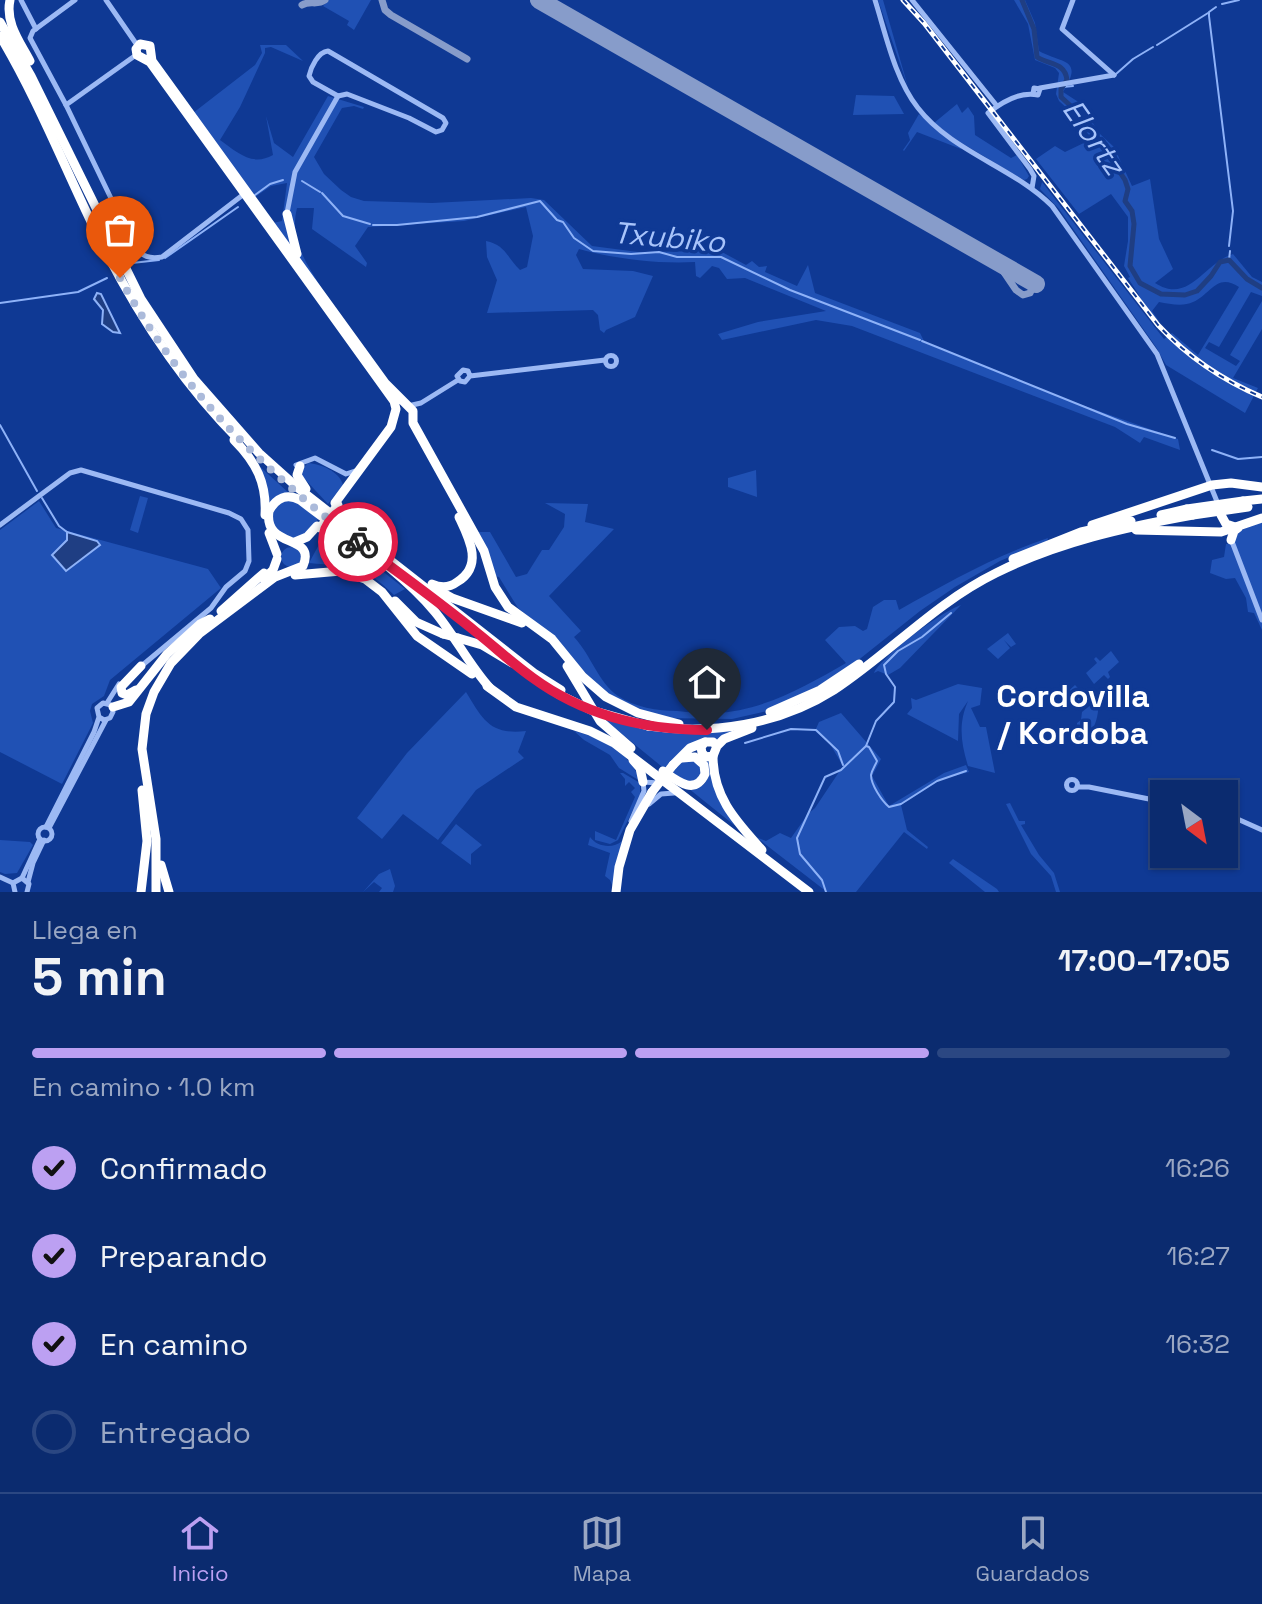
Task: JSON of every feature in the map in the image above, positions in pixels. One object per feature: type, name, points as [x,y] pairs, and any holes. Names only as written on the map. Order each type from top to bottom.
[{"type":"highway","points":[[3,0],[10,27],[38,78]]},
{"type":"highway","points":[[10,0],[8,12],[12,27],[38,78],[69,153]]},
{"type":"highway","points":[[0,22],[31,76],[129,276],[161,333],[194,379],[283,475],[384,559],[560,692]]},
{"type":"highway","points":[[0,36],[29,88],[95,230],[133,302],[185,384],[253,462],[262,480],[265,523],[281,567],[293,571],[354,570],[371,578],[417,636],[516,707],[606,738],[806,892]]},
{"type":"highway","points":[[0,46],[29,88]]},
{"type":"highway","points":[[142,51],[405,414],[452,499],[471,544],[473,556],[468,573],[453,585],[439,587],[420,580]]},
{"type":"highway","points":[[142,51],[319,291],[417,431],[484,551],[499,594],[513,613],[552,639],[589,683],[612,701],[647,716],[679,724]]},
{"type":"highway","points":[[271,227],[284,227],[286,218]]},
{"type":"highway","points":[[286,218],[298,255],[319,291]]},
{"type":"highway","points":[[163,350],[225,427],[263,464],[515,664]]},
{"type":"highway","points":[[337,504],[364,462],[405,414]]},
{"type":"highway","points":[[169,892],[142,762],[146,714],[164,673],[180,652],[236,607],[275,577],[303,566],[308,547],[319,527],[405,414]]},
{"type":"highway","points":[[254,447],[278,466],[288,469],[298,467],[303,486],[334,516]]},
{"type":"highway","points":[[648,723],[731,721],[775,711],[840,678],[912,619],[952,592],[1025,553],[1086,527],[1197,489],[1262,487]]},
{"type":"highway","points":[[1214,488],[1227,527]]},
{"type":"highway","points":[[306,557],[300,545],[275,534],[268,517],[276,501],[289,496],[300,500],[392,572],[437,614],[476,673],[490,688]]},
{"type":"highway","points":[[221,611],[268,566],[271,547],[263,516],[265,497]]},
{"type":"highway","points":[[1025,553],[1081,532],[1262,499]]},
{"type":"highway","points":[[1245,504],[1262,505]]},
{"type":"highway","points":[[705,742],[701,747],[706,757],[724,739],[834,690],[916,625],[996,573],[1040,554],[1190,512]]},
{"type":"highway","points":[[1117,531],[1214,532],[1262,518]]},
{"type":"highway","points":[[153,892],[150,842],[137,763],[137,738],[148,693],[168,657],[210,619],[268,576],[282,545],[304,539],[319,527]]},
{"type":"highway","points":[[384,559],[392,572]]},
{"type":"highway","points":[[384,559],[452,598],[531,628],[554,648],[600,721],[816,892]]},
{"type":"highway","points":[[236,607],[285,577],[326,572],[351,573],[370,579],[416,622],[443,634],[482,645],[599,713],[707,730],[737,726],[790,712]]},
{"type":"highway","points":[[141,666],[122,685],[124,694],[129,695],[182,639],[210,619]]},
{"type":"highway","points":[[538,629],[564,657],[580,688]]},
{"type":"highway","points":[[110,705],[129,702],[141,684]]},
{"type":"highway","points":[[606,738],[638,765],[643,782]]},
{"type":"highway","points":[[621,863],[630,830],[652,793],[690,748],[705,742],[713,742],[715,770],[730,813],[762,850]]},
{"type":"highway","points":[[674,765],[690,753],[702,753]]},
{"type":"highway","points":[[642,757],[684,785],[700,783],[705,774],[702,762],[695,757],[682,758]]},
{"type":"highway","points":[[141,892],[147,841],[142,790]]},
{"type":"highway","points":[[621,892],[621,863],[626,833]]},
{"type":"highway","points":[[153,892],[156,839]]},
{"type":"street","points":[[21,0],[36,29]]},
{"type":"street","points":[[75,0],[36,29],[31,39],[134,246],[150,259],[162,257],[244,194]]},
{"type":"street","points":[[66,105],[142,51],[107,0]]},
{"type":"street","points":[[875,0],[901,77],[919,111],[943,132],[1032,188],[1061,217],[1157,354],[1214,488]]},
{"type":"street","points":[[912,0],[997,106]]},
{"type":"street","points":[[1032,188],[1034,176],[1030,169],[988,113],[1007,100],[1047,87],[1114,75],[1062,29],[1073,0]]},
{"type":"street","points":[[286,218],[295,172],[338,96],[347,94],[436,132],[440,132],[445,125],[443,118],[379,82],[368,72],[325,51],[320,54],[309,76],[313,82],[338,96]]},
{"type":"street","points":[[405,414],[458,380],[458,374],[463,370],[468,371],[470,376],[605,360]]},
{"type":"street","points":[[298,467],[319,459],[340,472],[346,479],[347,487]]},
{"type":"street","points":[[340,472],[352,474],[364,462]]},
{"type":"street","points":[[1204,470],[1214,479],[1214,488]]},
{"type":"street","points":[[1197,489],[1204,480],[1204,470]]},
{"type":"street","points":[[0,525],[70,473],[87,472],[229,513],[241,519],[248,530],[249,561],[245,571],[226,587],[211,608],[114,690],[110,705],[112,716],[102,718]]},
{"type":"street","points":[[1227,527],[1262,620]]},
{"type":"street","points":[[102,718],[97,708],[110,705]]},
{"type":"street","points":[[28,886],[42,840],[38,831],[47,828],[102,718]]},
{"type":"street","points":[[626,833],[642,795],[643,782],[659,783],[806,892]]},
{"type":"street","points":[[1079,785],[1150,799]]},
{"type":"street","points":[[621,863],[650,803],[661,794],[674,793]]},
{"type":"street","points":[[1238,819],[1262,830]]},
{"type":"street","points":[[13,883],[22,878],[42,840],[52,836],[47,828]]},
{"type":"street","points":[[0,877],[13,883]]},
{"type":"street","points":[[22,878],[35,891]]},
{"type":"street","points":[[13,883],[15,892]]},
{"type":"shaded area","points":[[329,0],[371,0],[354,30],[347,25],[349,21],[323,6]]},
{"type":"shaded area","points":[[878,0],[883,0],[908,87]]},
{"type":"shaded area","points":[[1014,0],[1025,0],[1035,23],[1039,51],[1063,61],[1071,68],[1063,92],[1080,103],[1100,134],[1114,147],[1132,186],[1150,179],[1159,239],[1173,269],[1155,283],[1177,289],[1187,286],[1233,254],[1252,277],[1262,282],[1262,296],[1251,292],[1219,347],[1209,342],[1205,348],[1236,366],[1240,361],[1230,355],[1262,301],[1262,329],[1233,378],[1258,388],[1245,413],[1166,365],[1059,209],[1040,189],[1042,182],[1164,339],[1172,333],[1198,355],[1239,287],[1220,283],[1189,304],[1159,302],[1152,311],[1160,323],[1140,302],[1124,266],[1128,217],[1111,194],[1079,214],[1036,159],[1055,146],[1065,152],[1092,139],[1059,101],[1056,94],[1059,73],[1055,68],[1035,60],[1028,24]]},
{"type":"shaded area","points":[[260,45],[286,45],[303,61],[271,47],[265,48],[240,107],[220,140],[251,159],[273,155],[266,116],[274,143],[293,157],[328,96],[364,107],[342,108],[314,157],[324,174],[351,197],[364,201],[432,203],[531,198],[544,200],[592,246],[638,252],[720,251],[746,265],[752,261],[759,267],[767,266],[765,272],[797,286],[808,265],[815,293],[920,333],[925,343],[1062,398],[1178,439],[1180,450],[1144,437],[1140,443],[1115,427],[852,326],[816,320],[722,340],[718,334],[758,322],[826,311],[745,278],[727,279],[719,268],[712,266],[700,278],[696,276],[695,262],[637,260],[579,249],[576,255],[583,269],[633,271],[653,276],[635,317],[604,333],[593,310],[487,313],[497,280],[487,257],[486,241],[502,249],[520,270],[527,267],[533,236],[526,207],[464,221],[368,227],[355,246],[367,263],[366,267],[312,229],[314,208],[297,208],[297,241],[322,289],[273,223],[282,221],[287,183],[271,186],[255,197],[193,113],[255,65],[262,53]]},
{"type":"shaded area","points":[[856,95],[894,96],[904,114],[853,115]]},
{"type":"shaded area","points":[[957,104],[962,113],[968,107],[974,116],[975,135],[1011,158],[1017,155],[1029,176],[1027,179],[955,139],[934,123]]},
{"type":"shaded area","points":[[919,114],[961,149],[917,132],[904,151],[910,140],[908,133]]},
{"type":"shaded area","points":[[97,293],[101,294],[120,333],[102,324],[103,310],[94,299]]},
{"type":"shaded area","points":[[256,463],[291,495],[268,507]]},
{"type":"shaded area","points":[[308,463],[329,469],[341,480],[343,485],[328,504],[301,475],[301,470]]},
{"type":"shaded area","points":[[756,470],[757,497],[728,487],[728,478]]},
{"type":"shaded area","points":[[140,496],[148,498],[138,533],[130,530]]},
{"type":"shaded area","points":[[282,500],[300,503],[319,518],[300,537],[289,538],[275,531],[271,510]]},
{"type":"shaded area","points":[[39,501],[56,528],[208,569],[221,588],[110,680],[104,696],[92,704],[93,723],[62,784],[0,752],[0,530]]},
{"type":"shaded area","points":[[545,503],[588,504],[585,522],[614,529],[549,596],[581,631],[574,637],[605,683],[618,696],[639,706],[696,713],[732,712],[766,703],[799,689],[846,663],[825,640],[839,627],[855,626],[863,631],[867,629],[873,607],[884,600],[896,600],[899,610],[990,562],[1048,538],[955,587],[837,677],[767,711],[732,719],[661,718],[604,693],[549,634],[518,608],[499,577],[495,576],[478,532],[490,532],[516,577],[527,574],[542,550],[549,550],[564,527],[565,514]]},
{"type":"shaded area","points":[[1262,521],[1262,630],[1254,613],[1248,612],[1246,598],[1235,578],[1226,579],[1210,573],[1212,560],[1224,557],[1226,544],[1235,544],[1237,532]]},
{"type":"shaded area","points":[[328,528],[405,589],[394,595],[373,577],[356,568],[309,563]]},
{"type":"shaded area","points":[[67,532],[97,541],[100,545],[66,571],[52,555],[67,540]]},
{"type":"shaded area","points":[[287,547],[295,547],[301,557],[295,567],[287,567],[281,561],[281,553]]},
{"type":"shaded area","points":[[961,605],[900,668],[888,675],[878,671],[874,673],[913,635]]},
{"type":"shaded area","points":[[1008,633],[1016,644],[1011,647],[1004,640],[1010,648],[998,659],[987,649]]},
{"type":"shaded area","points":[[1111,651],[1119,662],[1108,672],[1108,679],[1104,675],[1094,684],[1086,673],[1097,663],[1096,657],[1100,661]]},
{"type":"shaded area","points":[[958,684],[982,688],[980,705],[971,708],[980,727],[986,727],[995,773],[968,766],[962,734],[968,701],[959,714],[958,741],[907,714],[912,708],[911,698],[916,700]]},
{"type":"shaded area","points":[[1075,685],[1087,698],[1072,707],[1063,696]]},
{"type":"shaded area","points":[[466,692],[489,724],[504,731],[526,731],[518,752],[524,758],[476,790],[438,840],[403,814],[382,839],[357,818],[407,753]]},
{"type":"shaded area","points":[[1098,699],[1094,726],[1076,747],[1077,723],[1081,720],[1082,712]]},
{"type":"shaded area","points":[[841,713],[881,759],[872,776],[889,806],[944,773],[966,765],[969,772],[942,779],[901,805],[907,830],[927,849],[904,832],[856,892],[827,892],[756,837],[766,841],[780,833],[791,838],[815,808],[843,766],[830,744],[815,731],[819,722]]},
{"type":"shaded area","points":[[601,717],[737,731],[716,742],[711,739],[666,770]]},
{"type":"shaded area","points":[[574,731],[614,748],[630,762],[640,781],[619,768],[610,755]]},
{"type":"shaded area","points":[[689,759],[699,764],[703,773],[693,784],[671,774],[682,761]]},
{"type":"shaded area","points":[[710,761],[734,825],[688,788],[699,787],[706,782],[706,762]]},
{"type":"shaded area","points":[[620,773],[640,783],[640,796],[618,840],[610,844],[595,840],[595,831],[616,840],[635,797],[631,792],[635,788],[629,782],[625,786],[625,779]]},
{"type":"shaded area","points":[[1010,803],[1019,821],[1025,821],[1021,825],[1054,873],[1060,892],[1056,892],[1051,876],[1031,854],[1006,804]]},
{"type":"shaded area","points":[[456,824],[482,845],[471,854],[471,865],[441,843]]},
{"type":"shaded area","points":[[590,837],[605,846],[622,841],[613,887],[605,876],[610,853],[588,845]]},
{"type":"shaded area","points":[[0,840],[30,842],[33,845],[17,873],[0,872]]},
{"type":"shaded area","points":[[953,859],[999,892],[985,892],[949,863]]},
{"type":"shaded area","points":[[390,869],[395,886],[393,892],[379,892],[382,888],[374,882],[363,892],[379,874]]},
{"type":"waterway","name":"Elortz","points":[[1022,0],[1034,29],[1037,57],[1056,65],[1066,74],[1061,97],[1086,120],[1125,180],[1128,189],[1125,201],[1132,211],[1134,224],[1130,266],[1140,283],[1161,294],[1185,295],[1197,291],[1220,262],[1229,260],[1247,279],[1262,288]]},
{"type":"waterway","points":[[1222,4],[1239,0]]},
{"type":"waterway","points":[[1216,7],[1209,12],[1209,16],[1233,211],[1229,246]]},
{"type":"waterway","points":[[1157,45],[1208,13]]},
{"type":"waterway","points":[[1116,74],[1153,47]]},
{"type":"waterway","points":[[1063,87],[1073,86]]},
{"type":"waterway","name":"Txubiko","points":[[255,195],[270,184],[283,180]]},
{"type":"waterway","name":"Txubiko","points":[[302,181],[320,192]]},
{"type":"waterway","name":"Txubiko","points":[[322,193],[343,216],[370,224]]},
{"type":"waterway","name":"Txubiko","points":[[373,225],[477,217],[540,201],[557,220],[563,222],[574,238],[593,251],[721,257],[790,290],[920,340]]},
{"type":"waterway","name":"Txubiko","points":[[165,258],[238,207]]},
{"type":"waterway","points":[[1229,260],[1230,251]]},
{"type":"waterway","name":"Txubiko","points":[[132,263],[159,260]]},
{"type":"waterway","points":[[0,303],[78,292],[107,278]]},
{"type":"waterway","name":"Txubiko","points":[[922,341],[1127,424],[1175,438]]},
{"type":"waterway","points":[[0,425],[37,491]]},
{"type":"waterway","name":"Txubiko","points":[[1212,450],[1238,459],[1262,457]]},
{"type":"waterway","points":[[42,498],[59,526],[67,532]]},
{"type":"waterway","points":[[826,892],[822,880],[800,854],[797,838],[825,777],[841,770],[866,746],[876,721],[894,702],[895,687],[884,665],[898,651],[922,637],[951,613]]},
{"type":"waterway","points":[[745,743],[791,729],[816,730],[838,751],[843,765]]},
{"type":"waterway","points":[[866,746],[877,761],[871,775],[873,783],[889,807],[901,804],[937,781],[966,771]]},
{"type":"taxiway","points":[[302,5],[325,0]]},
{"type":"taxiway","points":[[382,0],[385,10],[391,15],[467,59]]},
{"type":"taxiway","points":[[997,262],[1016,290],[1023,295],[1030,293],[1032,278],[1016,273]]},
{"type":"runway","points":[[539,0],[1036,284]]},
{"type":"railway","points":[[903,0],[1158,325],[1206,367],[1262,397]]},
{"type":"way so far","points":[[120,278],[163,350],[225,427],[263,464],[358,542]]},
{"type":"district","name":"Cordovilla / Kordoba","points":[[1073,714]]},
{"type":"route","points":[[358,542],[532,678],[558,694],[627,722],[707,730]]}]
